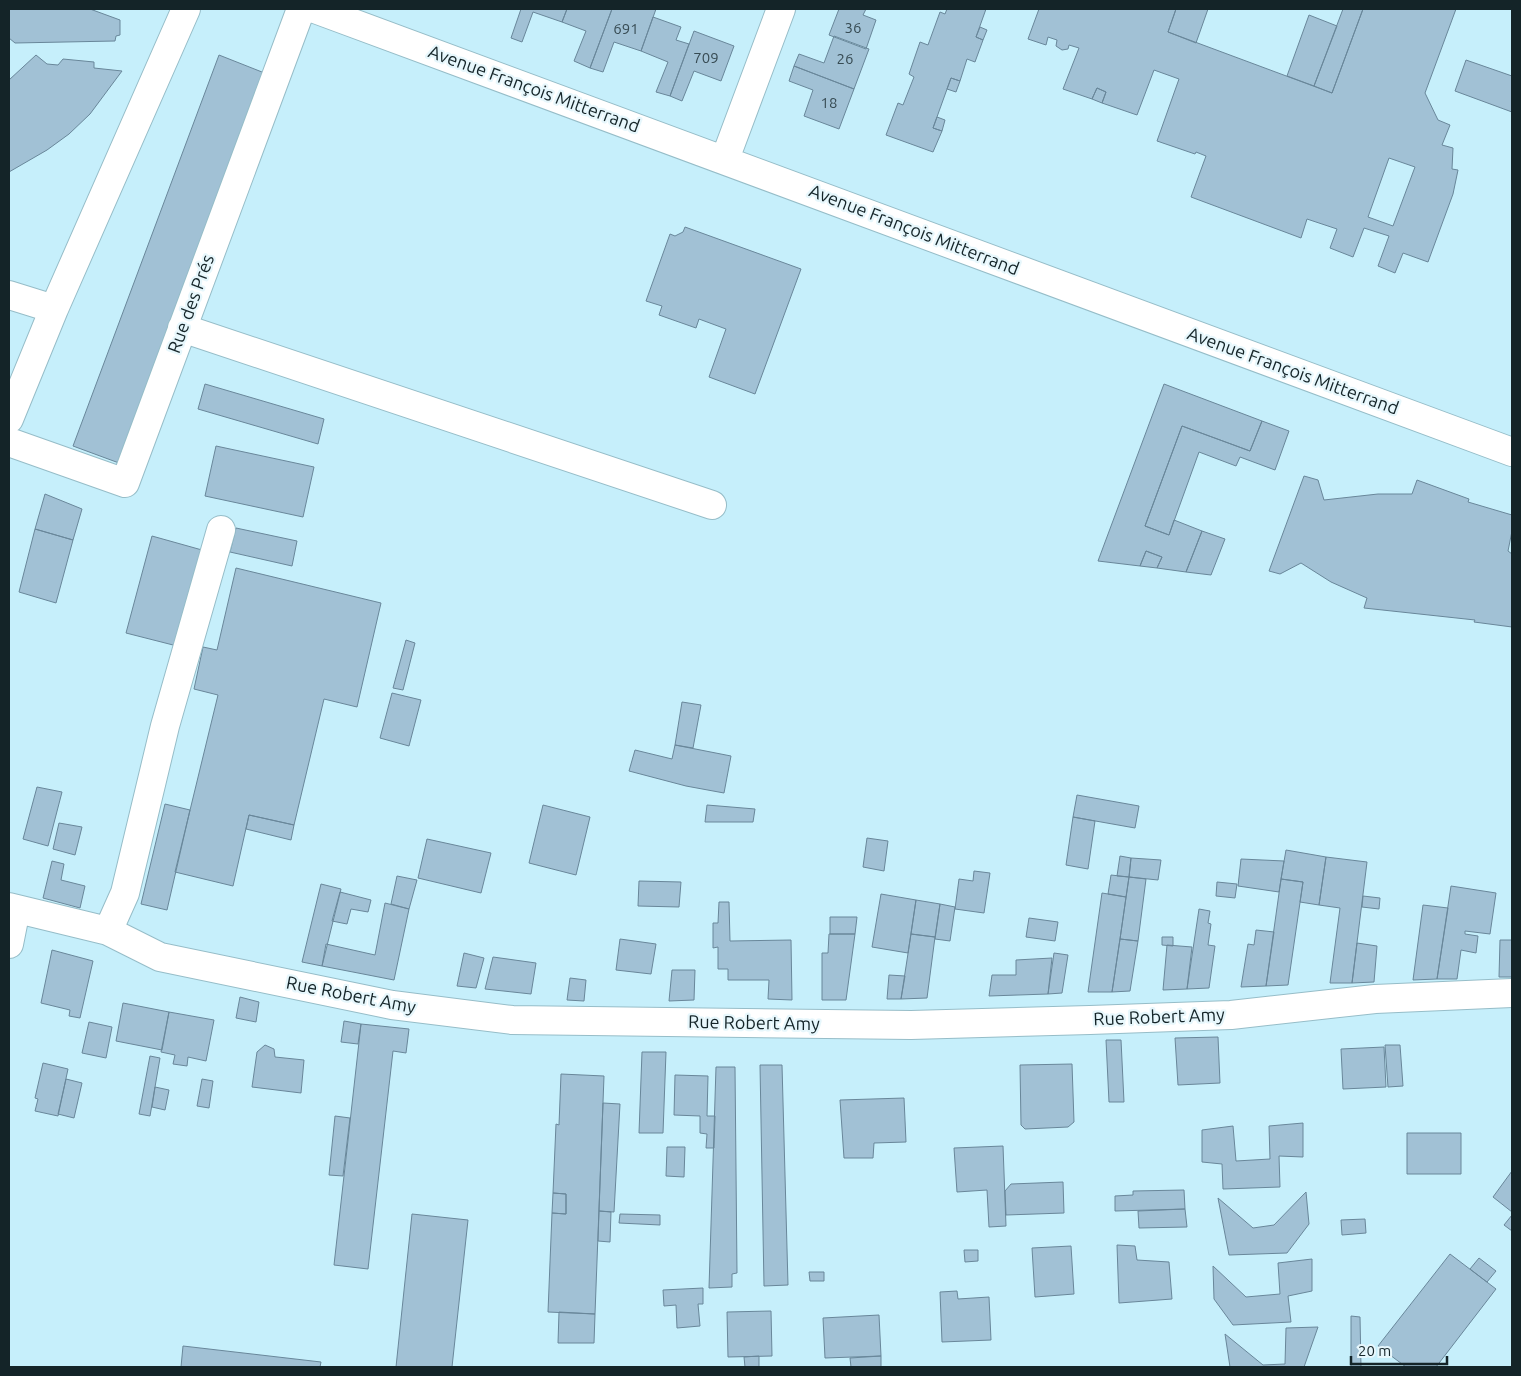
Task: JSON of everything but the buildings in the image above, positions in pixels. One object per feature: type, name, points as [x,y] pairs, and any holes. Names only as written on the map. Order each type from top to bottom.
[{"type":"street","points":[[9,419],[54,309],[186,9]]},
{"type":"street","name":"Rue des Prés","points":[[9,442],[125,483],[301,9]]},
{"type":"street","name":"Avenue François Mitterrand","points":[[316,9],[373,18],[724,159],[1512,452]]},
{"type":"street","points":[[724,159],[781,9]]},
{"type":"street","points":[[9,295],[54,309]]},
{"type":"street","points":[[182,328],[712,505]]},
{"type":"street","points":[[108,931],[125,893],[165,726],[221,530]]},
{"type":"street","points":[[9,944],[12,908]]},
{"type":"street","name":"Rue Robert Amy","points":[[12,908],[108,931],[160,957],[392,1005],[512,1020],[911,1024],[1090,1020],[1231,1015],[1375,999],[1512,993]]}]
